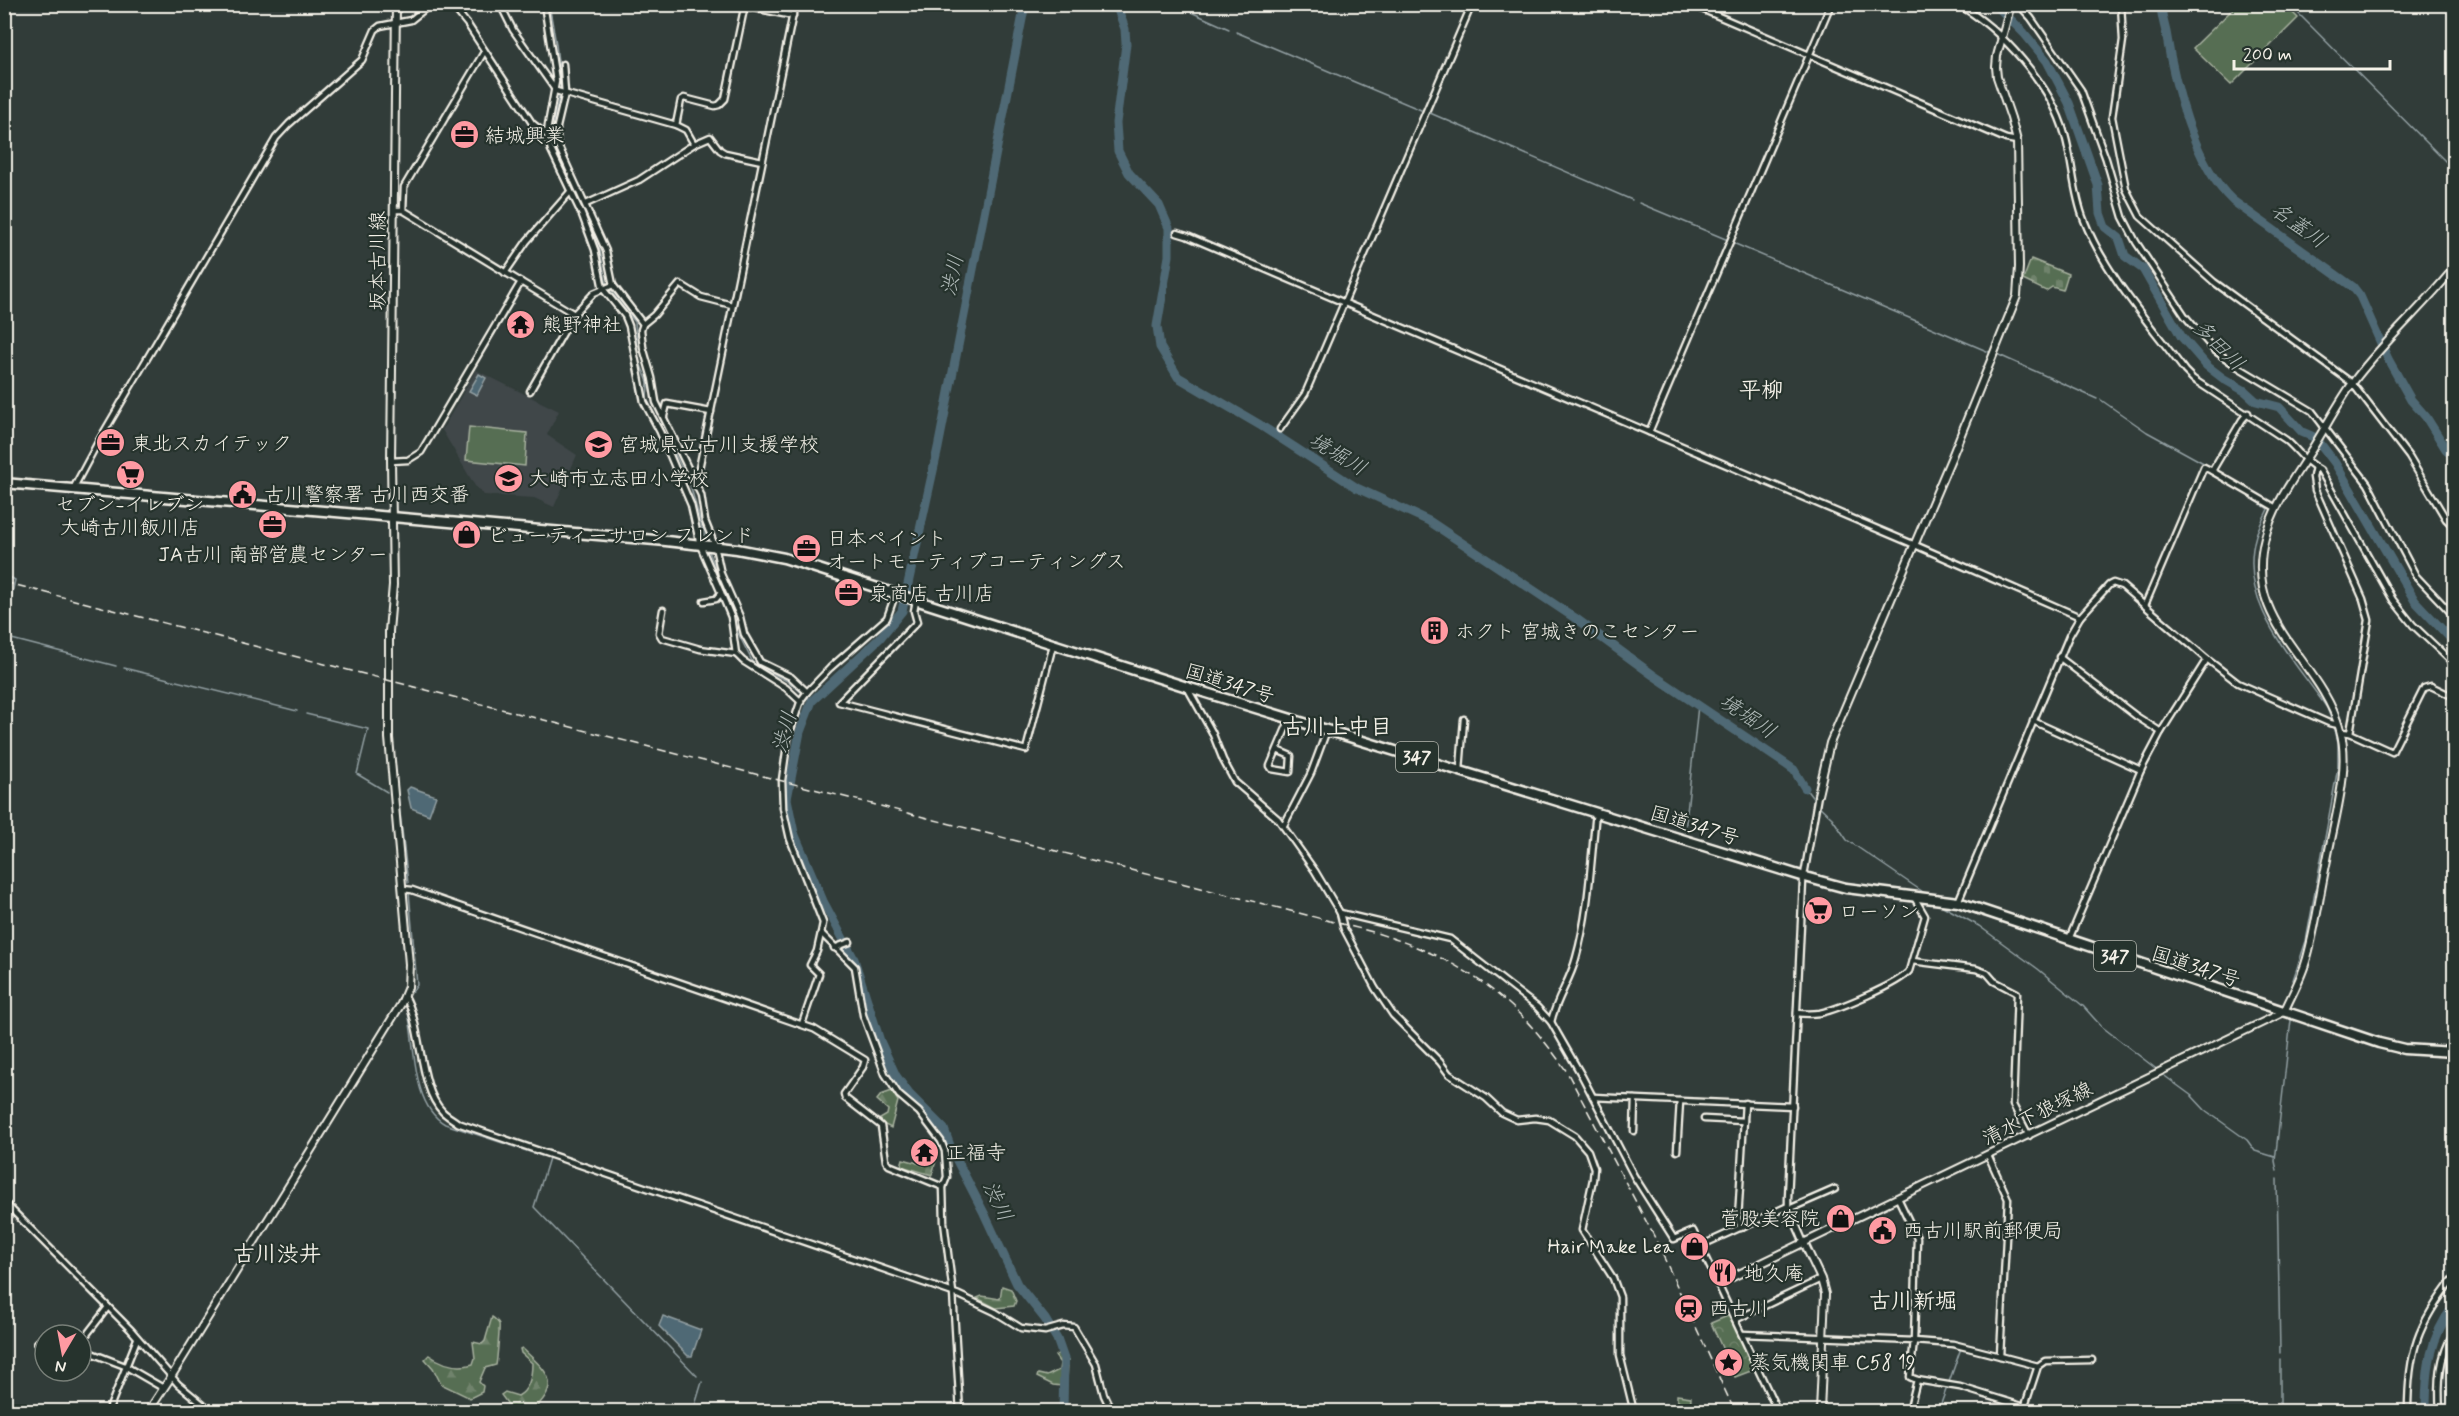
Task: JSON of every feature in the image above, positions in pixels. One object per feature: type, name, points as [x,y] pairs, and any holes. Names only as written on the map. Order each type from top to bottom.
[{"type":"highway","name":"国道347号","points":[[4,483],[708,545],[784,558],[1187,687],[1805,877],[1845,888],[1958,903],[2379,1043],[2414,1050],[2454,1052]]},
{"type":"street","name":"坂本古川線","points":[[396,4],[393,585],[389,631],[389,738],[409,975],[405,996]]},
{"type":"street","points":[[73,489],[276,138],[362,60],[375,30],[380,26],[411,20],[431,4]]},
{"type":"street","points":[[451,4],[468,25],[532,123],[547,135]]},
{"type":"street","points":[[500,4],[513,30],[560,92],[676,125],[686,130],[694,144]]},
{"type":"street","points":[[544,4],[560,92],[547,135],[551,150],[582,215],[595,250],[604,288],[625,316],[629,326],[644,402],[660,432],[692,505],[740,617],[749,645],[760,662],[791,677],[806,693]]},
{"type":"street","points":[[696,483],[795,4]]},
{"type":"street","points":[[1280,429],[1305,394],[1472,4]]},
{"type":"street","points":[[1690,4],[2006,139],[2016,141]]},
{"type":"street","points":[[1649,432],[1830,4]]},
{"type":"street","points":[[1957,4],[1975,16],[2014,50],[2051,101],[2065,134],[2083,218],[2099,252],[2185,371],[2193,379],[2286,440],[2325,475],[2393,600],[2413,625],[2454,664]]},
{"type":"street","points":[[1820,1412],[1825,1294],[1821,1279],[1789,1208],[1803,881],[1830,743],[1915,545],[2017,296],[2019,267],[2016,141],[2012,118],[1997,77],[1996,56],[2011,4]]},
{"type":"street","points":[[2018,4],[2031,18],[2081,90],[2103,149],[2123,217],[2136,242],[2185,316],[2214,350],[2312,411],[2323,430],[2368,484],[2416,576],[2454,616]]},
{"type":"street","points":[[2121,4],[2123,40],[2112,117],[2126,189],[2140,216],[2214,282],[2352,383],[2393,435],[2446,519],[2454,527]]},
{"type":"street","points":[[676,125],[681,100],[684,98],[715,106],[725,99],[744,9],[749,7],[793,16]]},
{"type":"street","points":[[403,210],[404,187],[484,52]]},
{"type":"street","points":[[563,64],[557,143],[606,251],[612,286],[643,324]]},
{"type":"street","points":[[586,204],[647,176],[694,144],[710,137],[725,153],[762,161]]},
{"type":"street","points":[[506,273],[527,241],[571,193],[579,190]]},
{"type":"street","points":[[394,210],[403,210],[574,314]]},
{"type":"street","points":[[1177,233],[2080,617]]},
{"type":"street","points":[[2284,1012],[2301,974],[2312,936],[2343,766],[2341,732],[2335,724],[2331,705],[2277,626],[2265,600],[2261,576],[2262,553],[2269,524],[2276,508],[2352,383],[2454,268]]},
{"type":"street","points":[[392,461],[408,460],[421,452],[521,282]]},
{"type":"street","points":[[732,306],[701,297],[680,284],[654,315],[643,324],[641,330],[646,363],[652,378],[656,402],[684,464],[701,495],[708,532],[708,545],[731,617],[736,654],[801,701]]},
{"type":"street","points":[[530,391],[574,314],[586,299],[612,286]]},
{"type":"street","points":[[664,417],[667,404],[711,412]]},
{"type":"street","points":[[2211,471],[2248,413]]},
{"type":"street","points":[[2145,605],[2204,467],[2276,508]]},
{"type":"street","points":[[2315,467],[2313,477],[2315,490],[2363,599],[2369,620],[2350,733]]},
{"type":"street","points":[[1958,903],[2059,657],[2080,617],[2109,585],[2114,583],[2121,586],[2238,683],[2335,724]]},
{"type":"street","points":[[704,601],[716,599],[722,593]]},
{"type":"street","points":[[802,1024],[819,974],[810,965],[817,951],[823,923],[790,839],[783,808],[782,780],[787,748],[801,701],[806,693],[830,668],[887,618],[897,596]]},
{"type":"street","points":[[914,601],[917,622],[839,702],[1026,750],[1053,644]]},
{"type":"street","points":[[663,610],[660,633],[662,638],[700,649],[736,654]]},
{"type":"street","points":[[2059,657],[2136,716],[2161,732]]},
{"type":"street","points":[[2068,941],[2141,770],[2161,732],[2207,659]]},
{"type":"street","points":[[2341,732],[2350,733],[2392,752],[2424,688],[2431,686],[2454,697]]},
{"type":"street","points":[[1187,687],[1212,732],[1235,782],[1284,825],[1288,835],[1315,871],[1340,913],[1344,930],[1390,1011],[1449,1074],[1486,1098],[1509,1117],[1517,1120],[1541,1119],[1559,1124],[1575,1136],[1588,1151],[1594,1168],[1582,1230],[1613,1278],[1620,1297],[1620,1354],[1634,1412]]},
{"type":"street","points":[[1277,750],[1291,756],[1290,772],[1270,766],[1290,719]]},
{"type":"street","points":[[1460,770],[1464,719]]},
{"type":"street","points":[[2033,721],[2141,770]]},
{"type":"street","points":[[1284,825],[1311,773],[1327,730]]},
{"type":"street","points":[[1551,1022],[1554,1008],[1576,960],[1581,938],[1596,812]]},
{"type":"street","points":[[403,889],[412,890],[802,1024],[865,1060],[863,1067],[844,1094],[845,1098],[881,1126],[886,1161],[889,1165],[943,1187]]},
{"type":"street","points":[[1797,1013],[1822,1012],[1881,988],[1906,975],[1925,916],[1914,897]]},
{"type":"street","points":[[1340,913],[1450,939],[1512,986],[1551,1022],[1634,1176],[1674,1239],[1693,1231],[1778,1412]]},
{"type":"street","points":[[821,933],[855,967],[863,1015],[885,1074],[899,1095],[919,1112],[945,1151],[947,1177],[943,1187],[944,1222],[953,1293],[960,1412]]},
{"type":"street","points":[[834,948],[850,942]]},
{"type":"street","points":[[1912,961],[1976,969],[2017,993],[2013,1104],[2029,1136]]},
{"type":"street","points":[[405,996],[413,1016],[426,1074],[434,1096],[442,1111],[458,1123],[953,1293],[976,1302],[1021,1328],[1045,1331],[1064,1326],[1074,1327],[1096,1364],[1104,1395],[1112,1412]]},
{"type":"street","points":[[148,1412],[405,996]]},
{"type":"street","name":"清水下狼塚線","points":[[1718,1284],[2284,1012]]},
{"type":"street","points":[[1593,1097],[1793,1106]]},
{"type":"street","points":[[1634,1131],[1635,1099]]},
{"type":"street","points":[[1677,1151],[1680,1101]]},
{"type":"street","points":[[1741,1227],[1738,1219],[1745,1104]]},
{"type":"street","points":[[1704,1119],[1744,1121]]},
{"type":"street","points":[[1988,1155],[2008,1199],[2000,1356]]},
{"type":"street","points":[[1700,1246],[1835,1189]]},
{"type":"street","points":[[1898,1198],[1917,1238],[1914,1341],[1910,1377],[1948,1384],[2024,1409],[2037,1366],[2045,1361],[2092,1360]]},
{"type":"street","points":[[4,1202],[108,1307],[171,1377],[212,1412]]},
{"type":"street","points":[[2408,1412],[2409,1374],[2415,1344],[2430,1310],[2454,1278]]},
{"type":"street","points":[[1735,1320],[1821,1279]]},
{"type":"street","points":[[93,1326],[108,1307]]},
{"type":"street","points":[[2440,1412],[2442,1359],[2454,1332]]},
{"type":"street","points":[[1742,1334],[1953,1344],[2037,1366]]},
{"type":"street","points":[[108,1412],[137,1339]]},
{"type":"street","points":[[93,1354],[126,1366],[163,1388]]},
{"type":"street","points":[[1909,1412],[1917,1380]]},
{"type":"shaded area","name":"大崎市立志田小学校","points":[[476,370],[559,411],[547,435],[577,455],[554,507],[534,498],[484,495],[475,486],[442,430]]},
{"type":"green space","points":[[2237,5],[2285,5],[2298,18],[2231,85],[2193,48]]},
{"type":"green space","points":[[2031,259],[2068,274],[2063,290],[2052,287],[2046,291],[2023,280]]},
{"type":"green space","points":[[469,427],[527,433],[525,466],[466,460]]},
{"type":"green space","points":[[892,1091],[898,1101],[891,1128],[883,1124],[880,1119],[887,1115],[888,1110],[877,1100],[881,1095]]},
{"type":"green space","points":[[929,1151],[938,1153],[932,1175],[901,1166],[903,1159],[925,1165]]},
{"type":"green space","points":[[1002,1286],[1011,1289],[1016,1301],[1014,1306],[996,1308],[977,1298],[982,1296],[1000,1299]]},
{"type":"green space","points":[[1730,1315],[1756,1369],[1735,1377],[1711,1323]]},
{"type":"green space","points":[[492,1317],[499,1324],[496,1365],[485,1368],[479,1382],[483,1386],[482,1392],[470,1398],[441,1384],[433,1368],[425,1359],[429,1355],[450,1365],[473,1364],[475,1358],[473,1342],[482,1344],[485,1341]]},
{"type":"green space","points":[[522,1348],[548,1378],[547,1393],[532,1411],[513,1411],[501,1395],[505,1392],[518,1396],[527,1386],[532,1363],[521,1353]]},
{"type":"green space","points":[[1059,1353],[1065,1355],[1068,1361],[1067,1382],[1062,1386],[1053,1385],[1037,1377],[1038,1374],[1047,1376],[1059,1370],[1060,1363],[1055,1356]]},
{"type":"green space","points":[[1677,1395],[1691,1397],[1690,1411],[1685,1411],[1685,1407],[1677,1400]]},
{"type":"water","points":[[479,374],[486,378],[477,395],[469,391]]},
{"type":"water","points":[[410,787],[436,796],[429,815],[411,808],[407,790]]},
{"type":"water","points":[[663,1316],[701,1330],[692,1356],[688,1356],[659,1326]]},
{"type":"waterway","points":[[549,4],[561,88],[552,127],[554,149],[592,230],[600,251],[607,286],[635,322],[638,358],[648,382],[647,399],[690,484],[706,542]]},
{"type":"waterway","name":"渋川","points":[[1025,4],[938,448],[902,611],[880,638],[812,701],[800,732],[787,799],[794,833],[823,901],[854,959],[880,1041],[896,1076],[909,1094],[944,1129],[952,1151],[1017,1284],[1045,1319],[1057,1339],[1064,1359],[1063,1412]]},
{"type":"waterway","name":"境堀川","points":[[1116,4],[1125,29],[1126,44],[1116,123],[1118,151],[1129,173],[1159,205],[1169,228],[1169,256],[1157,326],[1160,347],[1178,377],[1260,425],[1357,488],[1429,521],[1575,618],[1653,675],[1787,765],[1794,770],[1805,788]]},
{"type":"waterway","points":[[1173,4],[1229,29]]},
{"type":"waterway","name":"多田川","points":[[1995,4],[2024,33],[2047,61],[2069,103],[2098,185],[2100,213],[2105,227],[2119,238],[2125,256],[2143,269],[2181,336],[2207,366],[2224,379],[2245,391],[2256,401],[2279,407],[2302,432],[2316,438],[2335,463],[2415,601],[2454,642]]},
{"type":"waterway","name":"名蓋川","points":[[2161,4],[2180,98],[2207,167],[2233,201],[2353,287],[2360,296],[2388,359],[2411,400],[2426,417],[2446,449],[2454,456]]},
{"type":"waterway","points":[[2289,4],[2454,170]]},
{"type":"waterway","points":[[1236,32],[1421,110]]},
{"type":"waterway","points":[[1430,113],[1632,200]]},
{"type":"waterway","points":[[1639,203],[1728,240]]},
{"type":"waterway","points":[[1733,243],[1989,352]]},
{"type":"waterway","points":[[1999,355],[2097,399]]},
{"type":"waterway","points":[[2101,400],[2147,432],[2209,466]]},
{"type":"waterway","points":[[2213,476],[2239,489],[2268,509],[2256,535],[2252,560],[2254,583],[2271,628],[2327,708],[2332,721]]},
{"type":"waterway","points":[[708,549],[732,610],[738,633],[753,663],[789,682],[802,693]]},
{"type":"waterway","points":[[4,574],[15,580],[4,629]]},
{"type":"waterway","points":[[4,637],[116,666]]},
{"type":"waterway","points":[[124,668],[297,711]]},
{"type":"waterway","name":"渋川","points":[[806,696],[812,701]]},
{"type":"waterway","points":[[1685,832],[1698,705]]},
{"type":"waterway","points":[[306,714],[368,729],[357,774],[387,792]]},
{"type":"waterway","points":[[2293,980],[2306,941],[2338,767],[2338,742],[2334,726]]},
{"type":"waterway","points":[[1805,788],[1815,801]]},
{"type":"waterway","points":[[398,795],[408,883]]},
{"type":"waterway","points":[[1817,804],[1832,818],[1847,840],[1926,894]]},
{"type":"waterway","points":[[409,892],[417,985],[412,992]]},
{"type":"waterway","points":[[1939,904],[1979,926],[2038,969],[2083,1006],[2101,1026],[2159,1071]]},
{"type":"waterway","points":[[407,1008],[420,1087],[434,1115],[445,1124],[542,1156]]},
{"type":"waterway","points":[[2277,1171],[2275,1161],[2291,1020]]},
{"type":"waterway","points":[[2162,1074],[2192,1096],[2205,1110],[2247,1140],[2255,1151],[2275,1157]]},
{"type":"waterway","points":[[549,1158],[534,1207],[697,1376]]},
{"type":"waterway","points":[[2277,1179],[2280,1353]]},
{"type":"waterway","name":"多田川","points":[[2426,1412],[2428,1369],[2434,1343],[2454,1306]]},
{"type":"waterway","points":[[1949,1382],[1961,1348]]},
{"type":"waterway","points":[[2280,1360],[2280,1412]]},
{"type":"waterway","points":[[693,1412],[702,1382]]},
{"type":"waterway","points":[[1938,1412],[1947,1387]]},
{"type":"waterway","points":[[4,1408],[7,1412]]},
{"type":"railway","points":[[4,582],[1373,932],[1433,954],[1483,983],[1506,1001],[1547,1045],[1567,1072],[1654,1236],[1735,1412]]},
{"type":"place","name":"結城興業","points":[[464,135]]},
{"type":"place","name":"熊野神社","points":[[521,324]]},
{"type":"place","name":"東北スカイテック","points":[[111,443]]},
{"type":"place","name":"宮城県立古川支援学校","points":[[598,444]]},
{"type":"place","name":"セブン-イレブン 大崎古川飯川店","points":[[130,474]]},
{"type":"place","name":"大崎市立志田小学校","points":[[508,478]]},
{"type":"place","name":"古川警察署 古川西交番","points":[[243,494]]},
{"type":"place","name":"JA古川 南部営農センター","points":[[273,524]]},
{"type":"place","name":"ビューティーサロン フレンド","points":[[467,535]]},
{"type":"place","name":"日本ペイント オートモーティブコーティングス","points":[[806,549]]},
{"type":"place","name":"泉商店 古川店","points":[[848,593]]},
{"type":"place","name":"ホクト 宮城きのこセンター","points":[[1434,631]]},
{"type":"place","name":"ローソン","points":[[1818,911]]},
{"type":"place","name":"正福寺","points":[[925,1152]]},
{"type":"place","name":"菅股美容院","points":[[1841,1218]]},
{"type":"place","name":"西古川駅前郵便局","points":[[1882,1230]]},
{"type":"place","name":"Hair Make Lea","points":[[1695,1246]]},
{"type":"place","name":"地久庵","points":[[1723,1273]]},
{"type":"place","name":"西古川","points":[[1688,1308]]},
{"type":"place","name":"蒸気機関車 C58 19","points":[[1729,1362]]},
{"type":"district","name":"平柳","points":[[1761,389]]},
{"type":"district","name":"古川上中目","points":[[1337,726]]},
{"type":"district","name":"古川渋井","points":[[277,1253]]},
{"type":"district","name":"古川新堀","points":[[1913,1300]]}]
